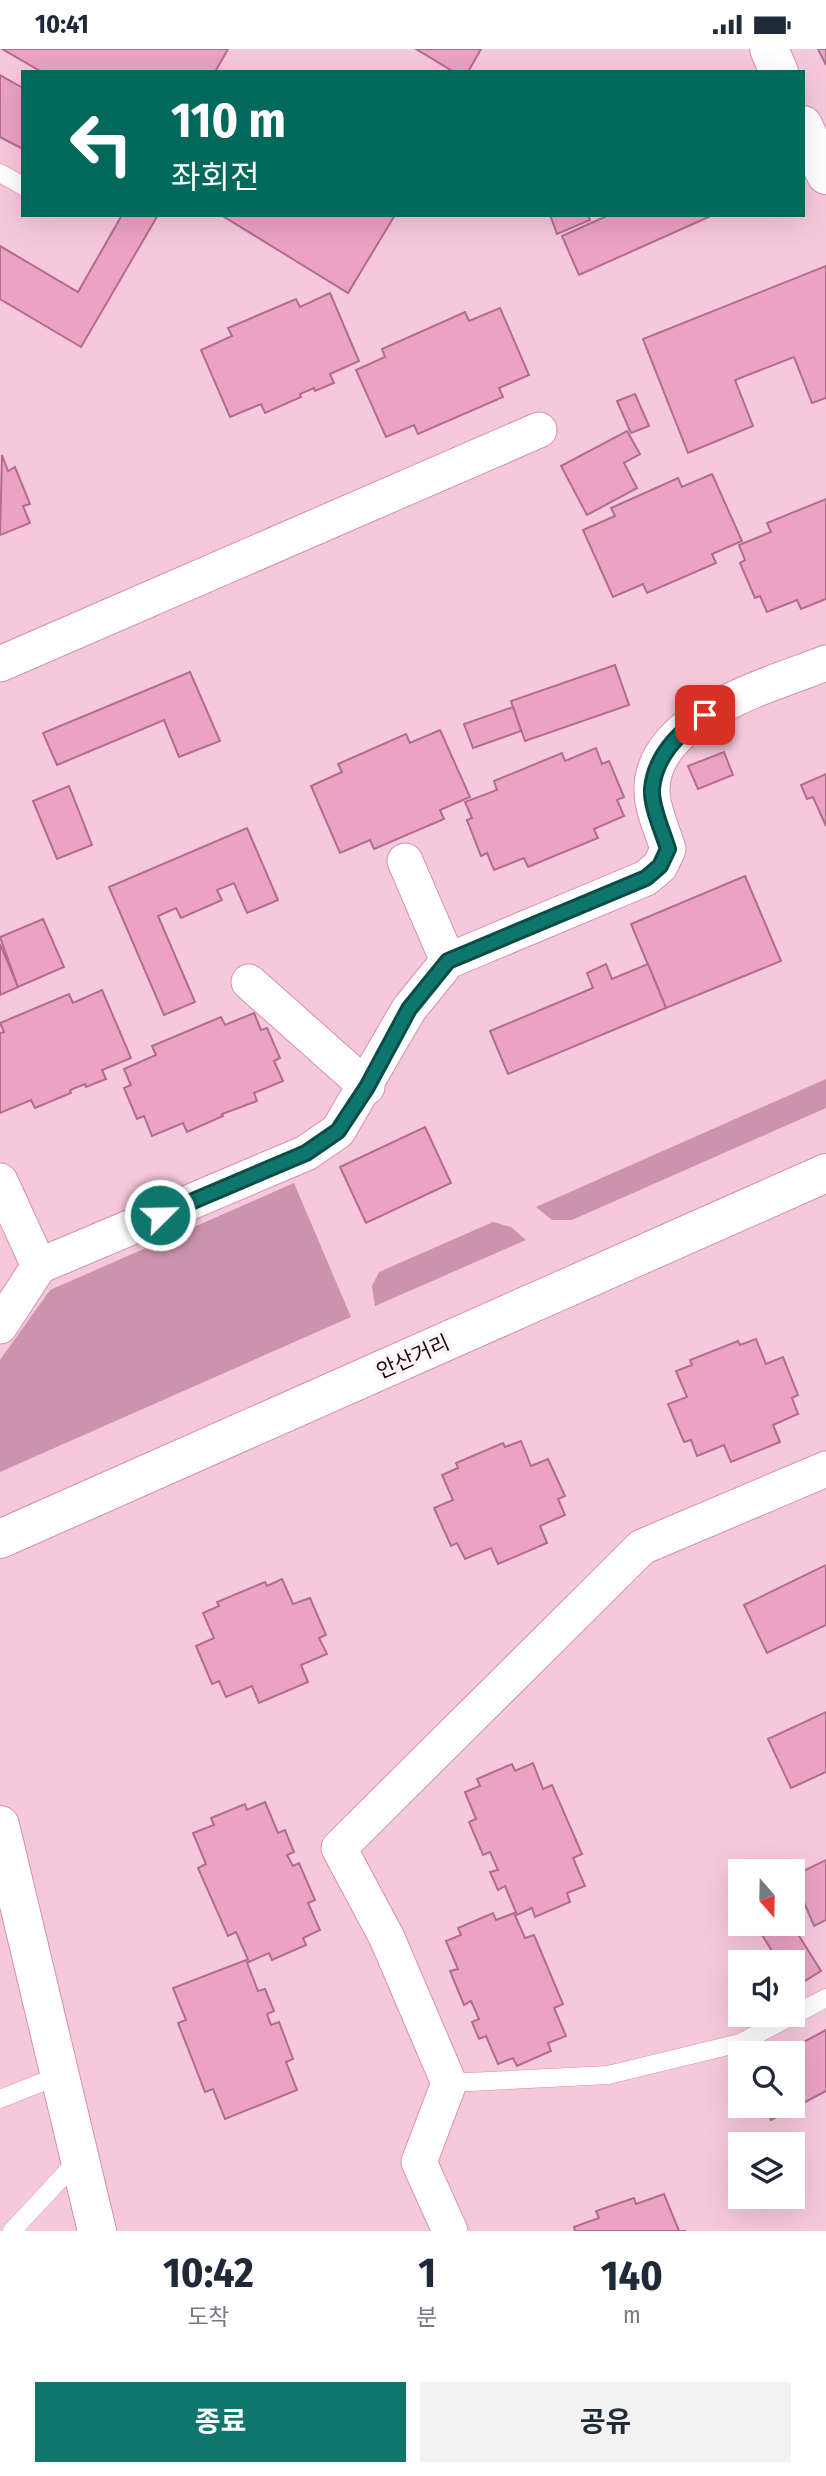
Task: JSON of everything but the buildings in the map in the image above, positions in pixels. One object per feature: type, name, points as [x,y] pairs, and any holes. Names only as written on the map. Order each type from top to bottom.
[{"type":"main road","points":[[769,49],[778,70]]},
{"type":"main road","points":[[805,129],[826,174]]},
{"type":"main road","name":"안산거리","points":[[0,1539],[826,1173]]},
{"type":"main road","points":[[0,1825],[97,2231]]},
{"type":"street","points":[[0,664],[539,430]]},
{"type":"street","points":[[0,1326],[38,1266],[306,1153],[338,1131],[367,1087],[409,1009],[448,961],[646,878],[660,866],[668,849],[652,792],[658,765],[672,742],[718,706],[826,663]]},
{"type":"street","points":[[405,861],[448,961]]},
{"type":"street","points":[[249,982],[367,1087]]},
{"type":"street","points":[[0,1181],[38,1266]]},
{"type":"street","points":[[450,2231],[419,2162],[449,2083],[387,1938],[338,1849],[642,1547],[826,1469]]},
{"type":"lane","points":[[0,173],[21,185]]},
{"type":"lane","points":[[449,2083],[608,2075],[740,2043],[826,1998]]},
{"type":"lane","points":[[0,2099],[58,2076]]},
{"type":"lane","points":[[12,2231],[79,2159]]},
{"type":"shaded area","points":[[826,1079],[826,1108],[572,1220],[552,1220],[536,1207]]},
{"type":"shaded area","points":[[294,1183],[351,1317],[0,1472],[0,1360],[50,1290]]},
{"type":"shaded area","points":[[493,1222],[511,1227],[526,1240],[375,1306],[372,1286],[379,1272]]},
{"type":"route","points":[[160,1215],[306,1153],[338,1131],[367,1087],[409,1009],[448,961],[646,878],[660,866],[668,849],[652,792],[658,765],[672,742],[705,715]]}]
